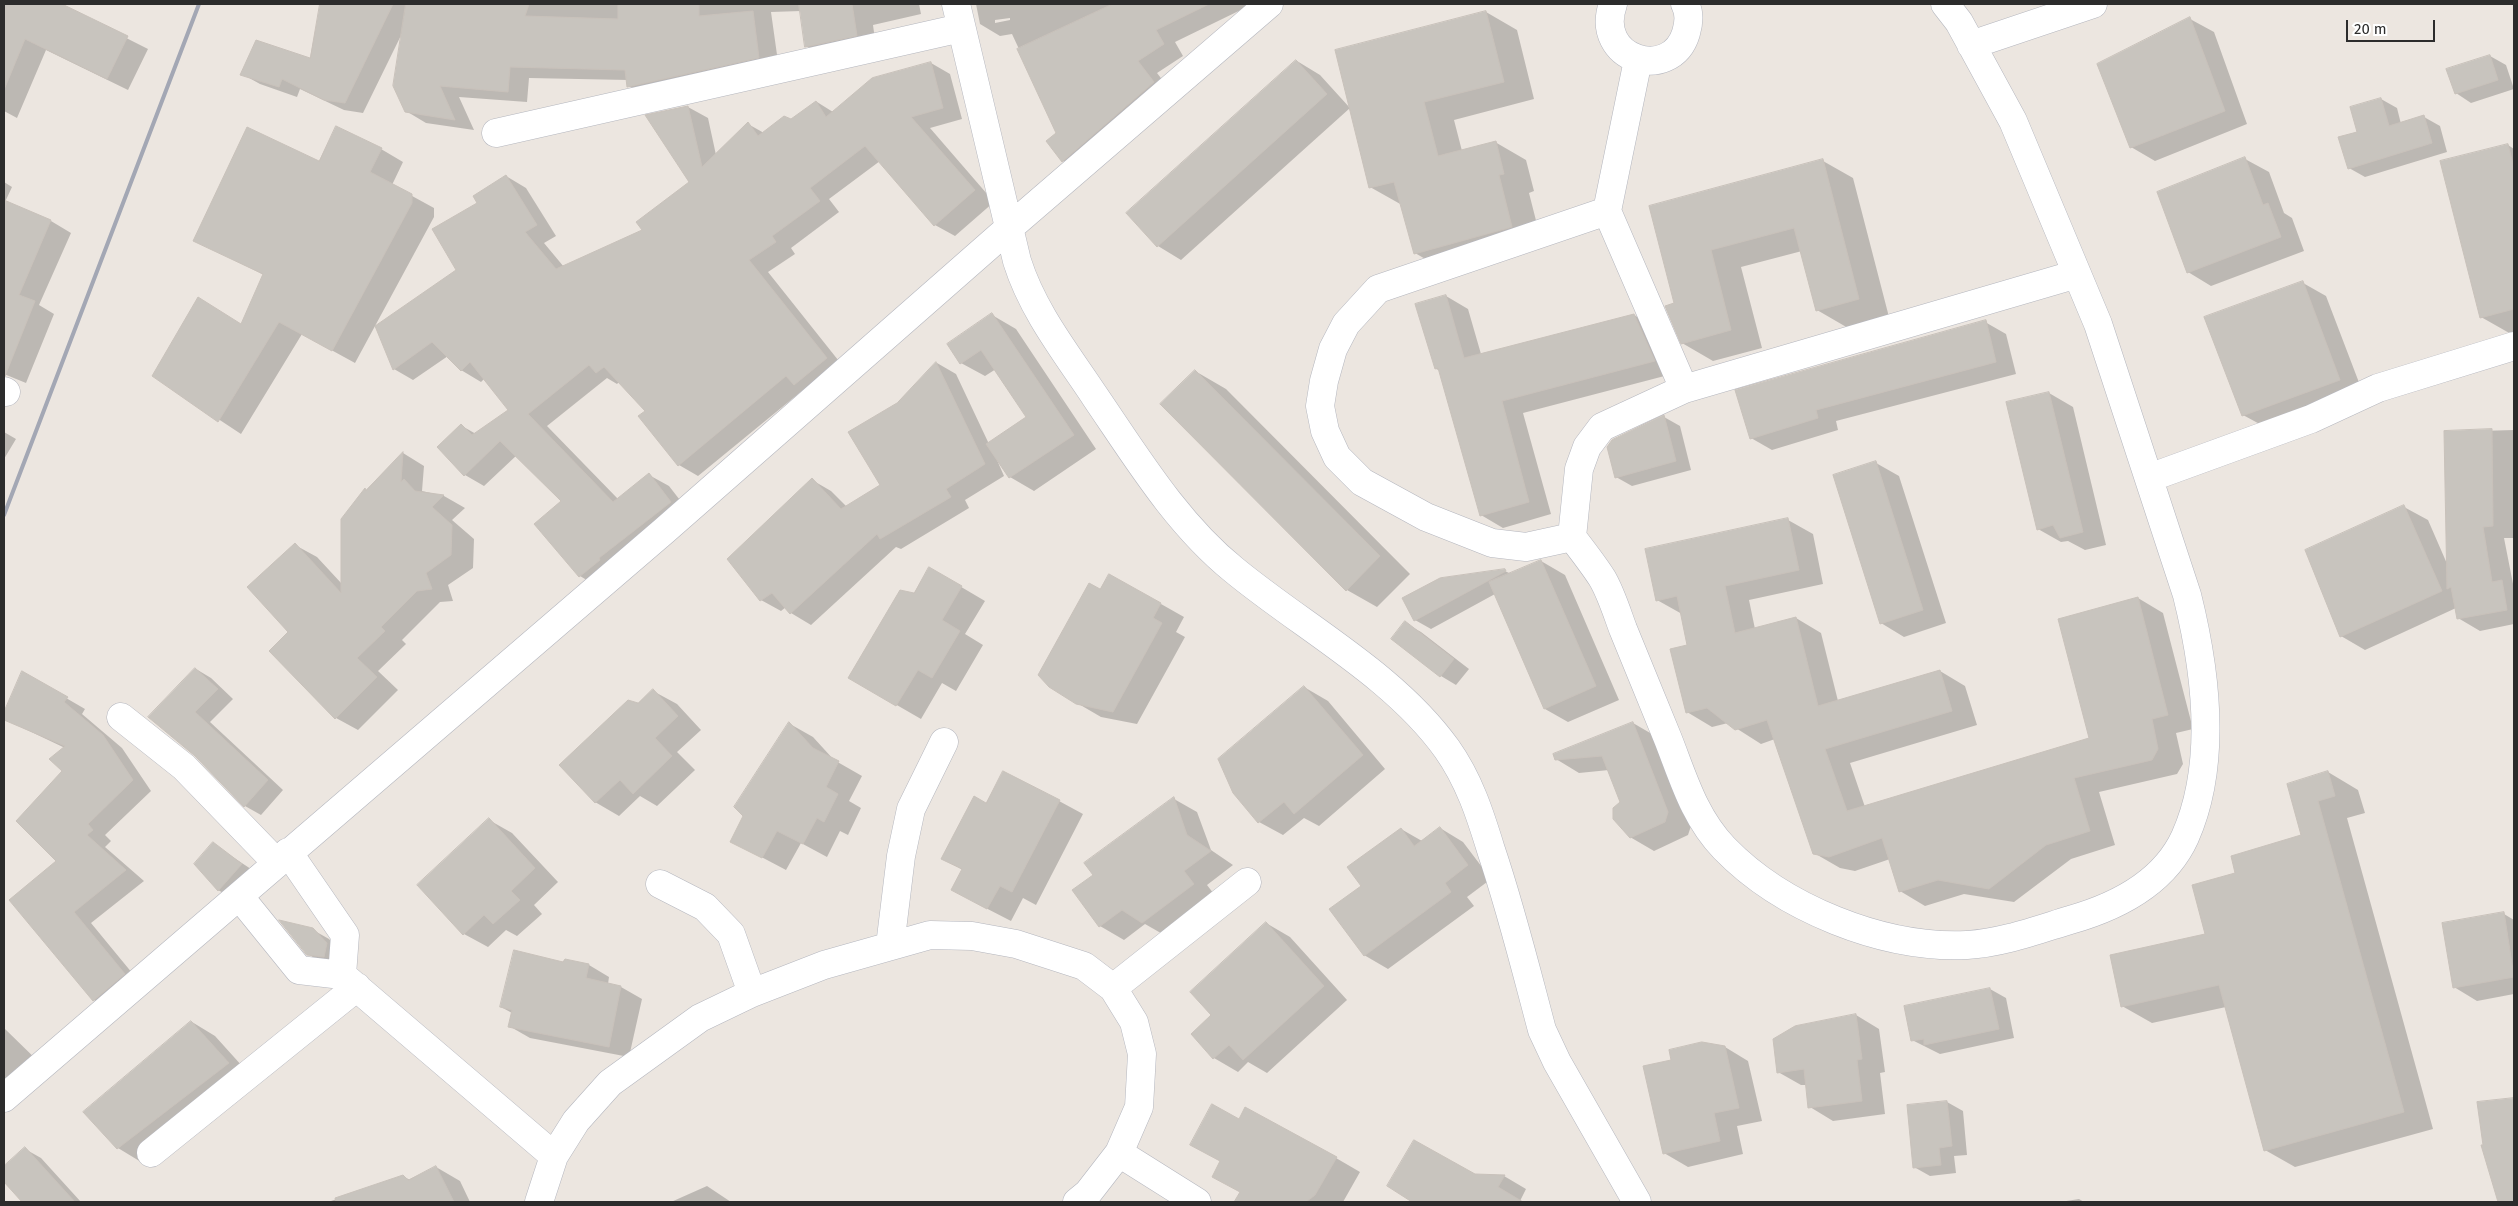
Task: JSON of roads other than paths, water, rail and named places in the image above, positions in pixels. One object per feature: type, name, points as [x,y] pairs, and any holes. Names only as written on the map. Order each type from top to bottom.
[{"type":"street","points":[[4,1098],[666,530],[1008,228],[1269,4]]},
{"type":"street","points":[[1613,4],[1609,15],[1614,43],[1625,53],[1638,60],[1651,61],[1665,58],[1676,50],[1684,39],[1689,26],[1688,10],[1685,4]]},
{"type":"street","points":[[1945,4],[1959,22],[2013,121],[2098,324],[2187,595],[2197,633],[2202,675],[2204,748],[2199,797],[2184,839],[2168,864],[2151,881],[2122,901],[2087,915],[2018,936],[1969,945],[1915,944],[1866,932],[1805,906],[1761,880],[1722,847],[1690,800],[1603,579],[1572,537],[1579,469],[1587,447],[1602,427],[1684,389],[2077,274]]},
{"type":"street","points":[[1971,45],[2093,4]]},
{"type":"street","points":[[496,133],[958,16],[1008,228],[1023,282],[1044,321],[1146,471],[1201,540],[1232,570],[1408,705],[1446,747],[1462,771],[1473,795],[1498,869],[1542,1030],[1557,1062],[1637,1202]]},
{"type":"street","points":[[1638,60],[1608,211],[1684,389]]},
{"type":"street","points":[[1572,537],[1526,546],[1492,543],[1426,517],[1362,482],[1337,457],[1325,431],[1320,406],[1324,380],[1333,348],[1346,324],[1378,289],[1608,211]]},
{"type":"street","points":[[2149,478],[2311,419],[2378,388],[2514,346]]},
{"type":"street","points":[[121,717],[184,767],[283,858],[345,935],[350,981]]},
{"type":"street","points":[[890,946],[901,856],[911,809],[944,742]]},
{"type":"street","points":[[1113,988],[1247,882]]},
{"type":"street","points":[[660,884],[705,907],[731,934],[752,993]]},
{"type":"street","points":[[238,896],[299,970],[350,981],[554,1156]]},
{"type":"street","points":[[539,1202],[554,1156],[576,1121],[610,1083],[700,1018],[752,993],[824,965],[930,936],[972,936],[1016,944],[1084,966],[1113,988],[1134,1022],[1142,1054],[1140,1107],[1119,1153],[1088,1193],[1077,1202]]},
{"type":"street","points":[[151,1152],[350,981]]},
{"type":"street","points":[[1119,1153],[1197,1202]]},
{"type":"railway","points":[[4,515],[199,4]]}]
